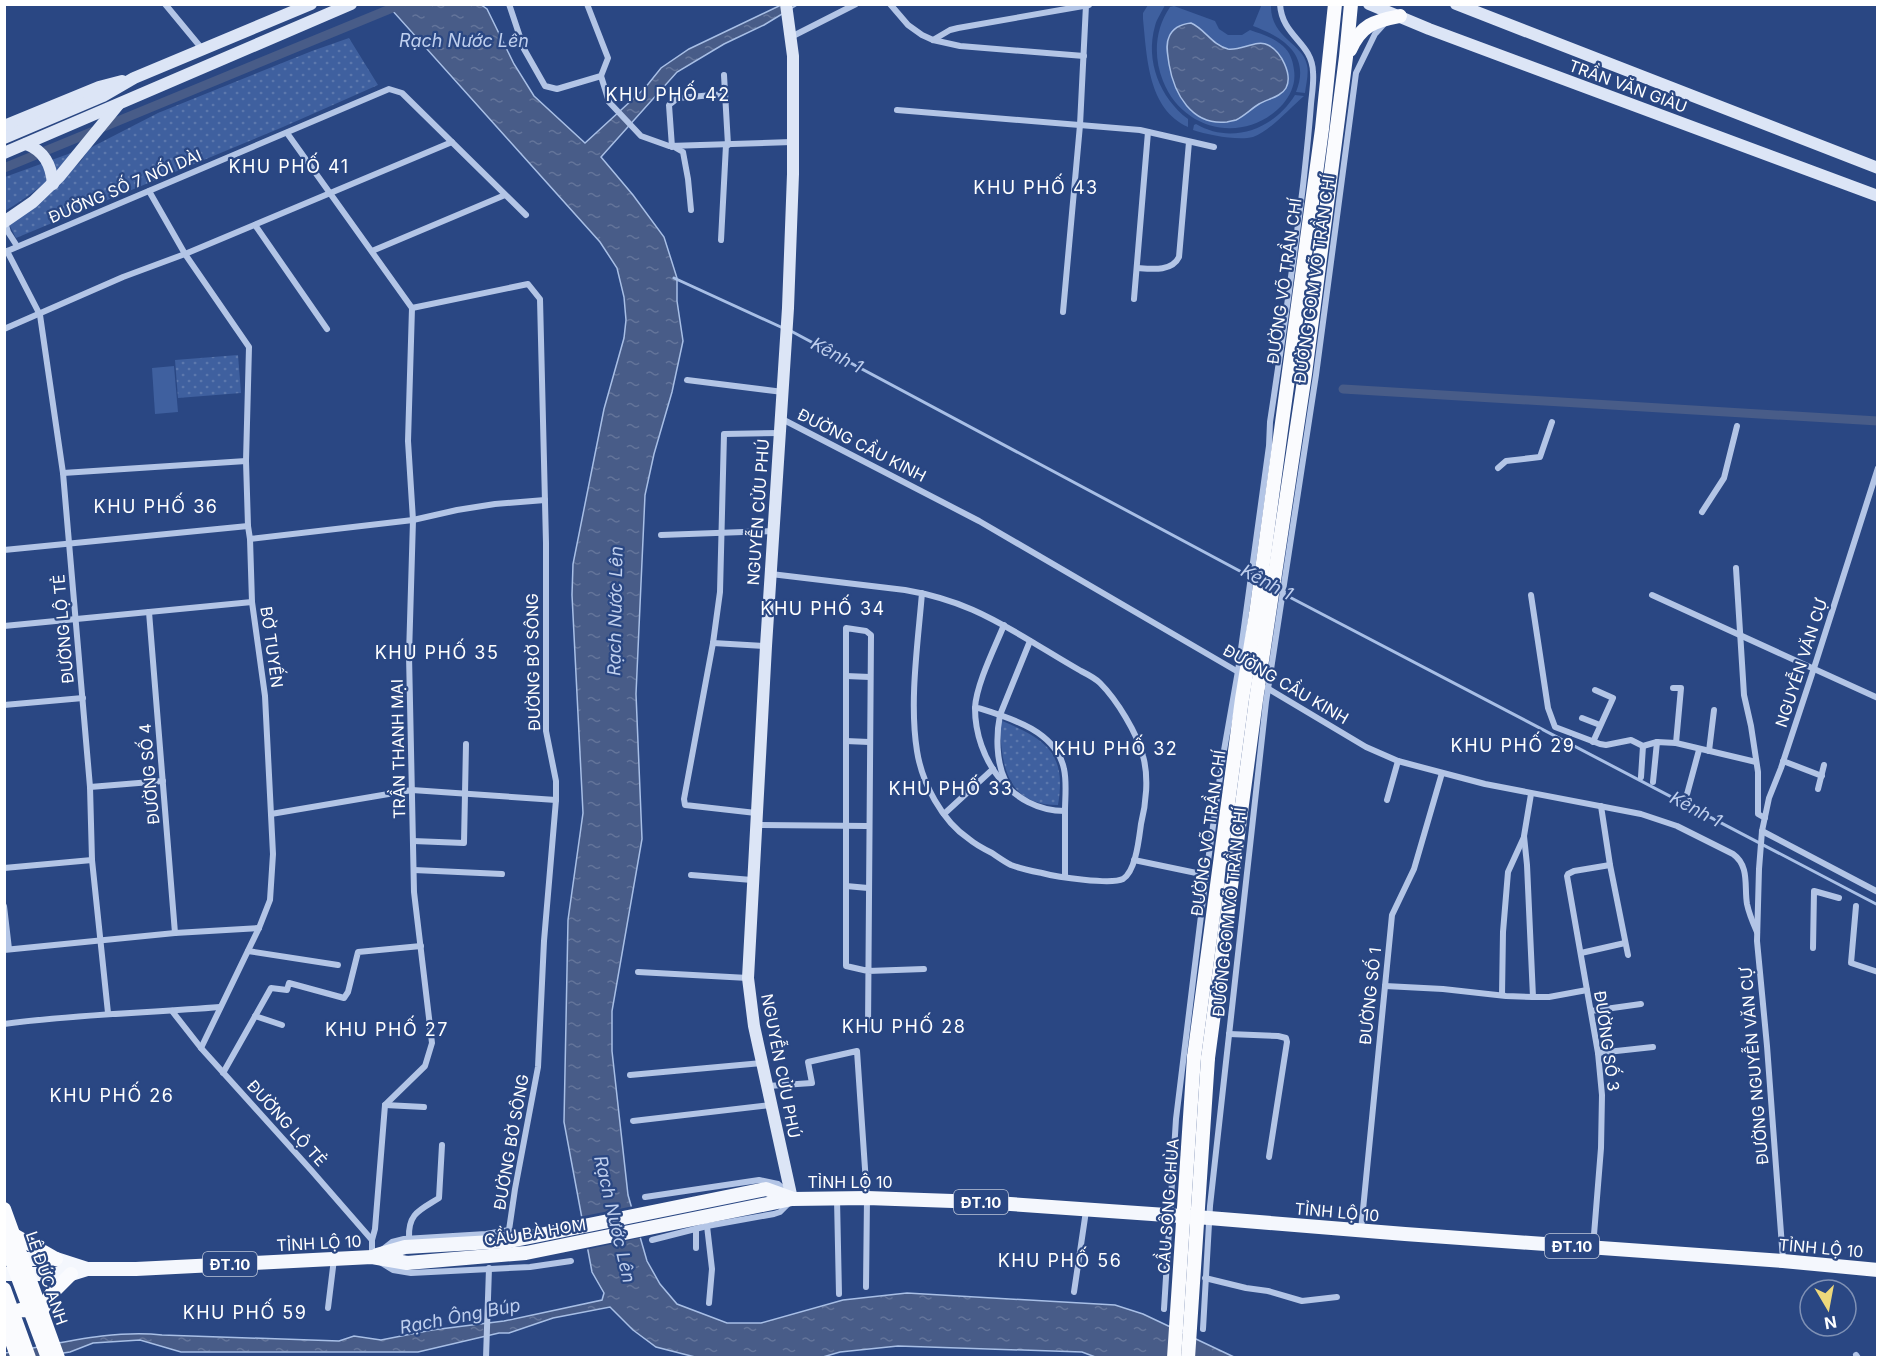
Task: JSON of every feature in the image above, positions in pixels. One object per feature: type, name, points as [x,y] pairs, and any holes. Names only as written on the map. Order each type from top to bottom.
[{"type":"highway","points":[[1323,4],[1331,42]]},
{"type":"highway","name":"ĐƯỜNG VÕ TRẦN CHÍ","points":[[1201,1057],[1263,686],[1269,613],[1258,558],[1322,129],[1335,4]]},
{"type":"highway","name":"ĐƯỜNG VÕ TRẦN CHÍ","points":[[1201,1057],[1242,674],[1269,613],[1282,562],[1352,4]]},
{"type":"highway","points":[[1346,57],[1355,38],[1365,27],[1382,20],[1388,11]]},
{"type":"highway","name":"CẦU SÔNG CHÙA","points":[[1174,1358],[1201,1057]]},
{"type":"highway","name":"CẦU SÔNG CHÙA","points":[[1188,1358],[1201,1057]]},
{"type":"highway","name":"LÊ ĐỨC ANH","points":[[4,1209],[9,1238],[23,1259],[58,1358]]},
{"type":"highway","points":[[9,1238],[56,1259]]},
{"type":"highway","points":[[9,1238],[48,1358]]},
{"type":"highway","points":[[4,1267],[38,1358]]},
{"type":"highway","points":[[14,1355],[4,1319],[20,1310],[41,1311],[52,1293],[71,1274]]},
{"type":"highway","points":[[4,1289],[29,1358]]},
{"type":"highway","points":[[4,1334],[14,1355]]},
{"type":"main road","points":[[4,126],[99,87],[134,78],[311,4]]},
{"type":"main road","points":[[4,153],[351,4]]},
{"type":"main road","name":"NGUYỄN CỬU PHÚ","points":[[786,4],[793,56],[789,308],[770,574],[748,978],[750,1002],[762,1063],[792,1199]]},
{"type":"main road","name":"TRẦN VĂN GIÀU","points":[[1369,4],[1429,29],[1878,196]]},
{"type":"main road","name":"TRẦN VĂN GIÀU","points":[[1456,4],[1878,168]]},
{"type":"main road","points":[[4,138],[103,96],[134,78]]},
{"type":"main road","points":[[5,222],[33,202],[120,103]]},
{"type":"main road","points":[[26,144],[40,151],[46,158],[55,179]]},
{"type":"main road","name":"TỈNH LỘ 10","points":[[766,1189],[792,1199]]},
{"type":"main road","name":"CẦU BÀ HOM","points":[[407,1243],[510,1241],[766,1189]]},
{"type":"main road","name":"TỈNH LỘ 10","points":[[773,1202],[792,1199],[867,1198],[974,1202],[1783,1261],[1878,1270]]},
{"type":"main road","name":"CẦU BÀ HOM","points":[[407,1263],[526,1253],[773,1202]]},
{"type":"main road","name":"TỈNH LỘ 10","points":[[372,1257],[407,1243]]},
{"type":"main road","name":"TỈNH LỘ 10","points":[[4,1274],[71,1274],[87,1269],[136,1269],[372,1257],[407,1263]]},
{"type":"main road","name":"TỈNH LỘ 10","points":[[4,1259],[56,1259],[87,1269]]},
{"type":"street","points":[[165,4],[202,50]]},
{"type":"street","points":[[509,4],[524,49],[545,86],[557,89],[601,76]]},
{"type":"street","points":[[587,4],[608,58],[601,76],[609,102],[641,136],[683,152],[691,210]]},
{"type":"street","points":[[791,37],[856,4]]},
{"type":"street","points":[[890,4],[908,25],[933,40],[960,46],[1084,56]]},
{"type":"street","name":"ĐƯỜNG GOM VÕ TRẦN CHÍ","points":[[1164,1309],[1176,1119],[1206,875],[1223,756],[1242,674],[1248,596],[1258,558],[1270,422],[1291,281],[1309,134],[1313,63],[1309,54],[1289,33],[1283,23],[1280,4]]},
{"type":"street","points":[[933,40],[958,28],[1088,5],[1063,312]]},
{"type":"street","name":"ĐƯỜNG GOM VÕ TRẦN CHÍ","points":[[1282,562],[1316,375],[1356,73],[1375,34],[1383,25],[1388,11]]},
{"type":"street","points":[[721,240],[727,145],[724,75]]},
{"type":"street","name":"ĐƯỜNG SỐ 7 NỐI DÀI","points":[[6,251],[389,89],[402,93],[452,142]]},
{"type":"street","points":[[674,147],[669,105],[678,98],[725,94]]},
{"type":"street","points":[[897,110],[1148,132],[1214,147]]},
{"type":"street","points":[[1309,134],[1322,129]]},
{"type":"street","points":[[1134,299],[1148,132]]},
{"type":"street","points":[[287,134],[412,308]]},
{"type":"street","points":[[4,329],[123,277],[185,254],[452,142],[526,215]]},
{"type":"street","points":[[674,147],[792,142]]},
{"type":"street","points":[[1137,268],[1167,268],[1179,257],[1189,142]]},
{"type":"street","name":"BỜ TUYẾN","points":[[149,191],[185,254],[249,347],[246,460],[248,526],[252,602],[265,696],[273,854],[270,900],[259,928],[201,1048]]},
{"type":"street","points":[[372,251],[505,195]]},
{"type":"street","points":[[5,222],[17,246]]},
{"type":"street","points":[[255,225],[327,329]]},
{"type":"street","name":"ĐƯỜNG LỘ TẺ","points":[[6,251],[40,315],[63,473],[90,787],[92,860],[108,1013]]},
{"type":"street","name":"ĐƯỜNG BỜ SÔNG","points":[[412,308],[528,284],[540,299],[545,500],[546,731],[556,781],[556,800],[544,941],[538,1067],[509,1230]]},
{"type":"street","name":"TRẦN THANH MẠI","points":[[385,1105],[425,1066],[432,1043],[414,892],[409,655],[413,520],[408,441],[412,308]]},
{"type":"street","points":[[687,380],[783,392]]},
{"type":"street","name":"ĐƯỜNG CẦU KINH","points":[[782,419],[979,521],[1366,747],[1398,761],[1442,773],[1531,794],[1641,814],[1677,826],[1738,858],[1744,869],[1748,906],[1757,932]]},
{"type":"street","points":[[1498,468],[1506,461],[1540,457],[1552,422]]},
{"type":"street","points":[[1702,512],[1724,478],[1737,426]]},
{"type":"street","points":[[781,433],[724,434],[720,592],[684,806],[756,819],[867,826]]},
{"type":"street","points":[[63,473],[246,460]]},
{"type":"street","name":"NGUYỄN VĂN CỰ","points":[[1759,869],[1762,831],[1769,798],[1784,761],[1878,468]]},
{"type":"street","points":[[250,538],[413,520],[495,504],[545,500]]},
{"type":"street","points":[[4,550],[248,526]]},
{"type":"street","points":[[661,535],[774,531]]},
{"type":"street","points":[[1736,568],[1744,695],[1758,772],[1758,814],[1765,818]]},
{"type":"street","points":[[770,574],[922,592],[955,602],[985,614],[1099,681],[1119,708],[1144,758],[1143,817],[1134,860],[1129,873],[1123,879],[1113,882],[1065,877],[1012,865],[968,839],[944,814],[931,792],[922,768],[916,741],[916,684],[922,592]]},
{"type":"street","points":[[1531,595],[1548,708],[1555,727],[1606,745],[1631,740],[1643,746],[1657,742],[1676,743],[1756,762]]},
{"type":"street","points":[[1652,595],[1878,698]]},
{"type":"street","points":[[4,626],[252,602]]},
{"type":"street","name":"ĐƯỜNG SỐ 4","points":[[149,612],[175,933]]},
{"type":"street","points":[[1004,625],[978,692],[975,707],[978,736],[985,756],[1009,788],[1023,800],[1035,806],[1048,810],[1065,811]]},
{"type":"street","points":[[868,1029],[868,971],[868,888],[867,826],[871,636],[866,631],[846,628],[846,966],[868,971],[924,969]]},
{"type":"street","points":[[1009,788],[1001,772],[998,726],[1000,715],[1030,641]]},
{"type":"street","points":[[713,642],[766,646]]},
{"type":"street","points":[[846,676],[870,677]]},
{"type":"street","name":"ĐƯỜNG GOM VÕ TRẦN CHÍ","points":[[1203,1329],[1209,1218],[1263,686]]},
{"type":"street","points":[[1673,687],[1681,688],[1676,743]]},
{"type":"street","points":[[1593,742],[1613,698],[1595,690]]},
{"type":"street","points":[[4,705],[83,698]]},
{"type":"street","points":[[975,707],[1030,727],[1051,744],[1059,756],[1064,768],[1065,877]]},
{"type":"street","points":[[1709,752],[1714,710]]},
{"type":"street","points":[[1582,718],[1600,725]]},
{"type":"street","points":[[846,741],[869,742]]},
{"type":"street","points":[[1653,782],[1657,742]]},
{"type":"street","points":[[413,841],[464,843],[466,744]]},
{"type":"street","points":[[1641,777],[1643,746]]},
{"type":"street","points":[[1686,798],[1699,750]]},
{"type":"street","points":[[1387,800],[1398,761]]},
{"type":"street","points":[[1784,761],[1822,776]]},
{"type":"street","points":[[1818,789],[1824,765]]},
{"type":"street","points":[[944,814],[993,769]]},
{"type":"street","name":"ĐƯỜNG SỐ 1","points":[[1361,1231],[1392,915],[1414,869],[1442,773]]},
{"type":"street","points":[[90,787],[163,781]]},
{"type":"street","points":[[271,814],[412,790],[556,800]]},
{"type":"street","points":[[1502,995],[1503,932],[1508,872],[1524,836],[1531,794]]},
{"type":"street","points":[[1601,806],[1628,955]]},
{"type":"street","points":[[1762,831],[1878,892]]},
{"type":"street","points":[[1524,836],[1533,997]]},
{"type":"street","points":[[4,868],[92,860]]},
{"type":"street","points":[[1134,860],[1206,875]]},
{"type":"street","name":"ĐƯỜNG SỐ 3","points":[[1593,1248],[1601,1148],[1602,1095],[1598,1053],[1567,876],[1574,871],[1610,865]]},
{"type":"street","name":"ĐƯỜNG NGUYỄN VĂN CỰ","points":[[1759,869],[1757,932],[1783,1261]]},
{"type":"street","points":[[414,870],[502,874]]},
{"type":"street","points":[[691,875],[752,880]]},
{"type":"street","points":[[846,886],[868,888]]},
{"type":"street","points":[[1813,948],[1814,891],[1839,898]]},
{"type":"street","points":[[4,906],[7,949],[175,933],[259,928]]},
{"type":"street","points":[[1856,906],[1851,963],[1878,972]]},
{"type":"street","points":[[1581,953],[1625,943]]},
{"type":"street","points":[[223,1073],[271,988],[287,990],[289,983],[344,998],[348,992],[358,952],[421,946]]},
{"type":"street","points":[[248,951],[338,965]]},
{"type":"street","points":[[638,972],[748,978]]},
{"type":"street","points":[[1385,986],[1533,997],[1548,997],[1587,990]]},
{"type":"street","points":[[1591,1011],[1641,1004]]},
{"type":"street","points":[[4,1024],[108,1013],[220,1007]]},
{"type":"street","name":"ĐƯỜNG LỘ TẺ","points":[[172,1011],[201,1048],[372,1240]]},
{"type":"street","points":[[255,1016],[282,1024]]},
{"type":"street","points":[[1229,1034],[1278,1036],[1286,1038],[1287,1041],[1269,1157]]},
{"type":"street","points":[[1598,1053],[1653,1047]]},
{"type":"street","points":[[767,1086],[812,1083],[808,1062],[857,1051],[867,1198],[866,1287]]},
{"type":"street","points":[[630,1075],[762,1063]]},
{"type":"street","points":[[372,1257],[385,1105],[424,1107]]},
{"type":"street","points":[[633,1121],[771,1105]]},
{"type":"street","points":[[407,1243],[409,1227],[414,1214],[439,1198],[442,1145]]},
{"type":"street","name":"TỈNH LỘ 10","points":[[645,1197],[759,1180],[778,1184],[792,1199],[780,1212],[774,1214],[707,1226],[652,1240]]},
{"type":"street","points":[[837,1198],[839,1293]]},
{"type":"street","points":[[1074,1292],[1086,1211]]},
{"type":"street","points":[[707,1226],[712,1269],[710,1303]]},
{"type":"street","points":[[696,1229],[696,1248]]},
{"type":"street","name":"TỈNH LỘ 10","points":[[407,1243],[509,1230]]},
{"type":"street","name":"TỈNH LỘ 10","points":[[372,1257],[393,1270],[405,1273],[537,1267],[571,1261]]},
{"type":"street","points":[[328,1308],[334,1259]]},
{"type":"street","points":[[486,1358],[489,1268]]},
{"type":"street","points":[[1205,1278],[1268,1291],[1302,1301],[1337,1297]]},
{"type":"shaded area","points":[[1262,4],[1271,5],[1272,16],[1281,33],[1304,57],[1308,71],[1305,93],[1296,92],[1300,79],[1300,68],[1291,49],[1284,42],[1253,26]]},
{"type":"shaded area","points":[[1148,5],[1165,5],[1156,23],[1152,39],[1154,65],[1163,90],[1170,101],[1188,119],[1188,127],[1175,119],[1165,108],[1152,81],[1148,66],[1143,19],[1143,13]]},
{"type":"shaded area","points":[[1174,6],[1215,21],[1219,29],[1228,35],[1242,35],[1250,30],[1271,38],[1283,46],[1293,63],[1294,79],[1283,104],[1268,117],[1251,125],[1234,128],[1217,127],[1200,122],[1185,112],[1172,98],[1163,81],[1158,62],[1157,43],[1161,24],[1170,7]]},
{"type":"shaded area","points":[[349,38],[378,85],[16,238],[9,224],[38,203],[81,161],[90,148],[158,113]]},
{"type":"shaded area","points":[[1295,95],[1304,96],[1273,125],[1253,137],[1231,138],[1193,130],[1196,124],[1224,133],[1251,130],[1276,117]]},
{"type":"shaded area","points":[[71,153],[51,177],[5,211],[5,177]]},
{"type":"shaded area","points":[[238,355],[241,393],[178,398],[175,360]]},
{"type":"shaded area","points":[[174,366],[178,412],[155,414],[152,368]]},
{"type":"shaded area","points":[[1000,720],[1029,734],[1049,750],[1059,772],[1058,805],[1040,803],[1027,798],[1010,779],[1002,751]]},
{"type":"water","name":"Rạch Nước Lên","points":[[480,4],[487,9],[514,64],[534,96],[585,143],[645,88],[661,68],[689,49],[781,5],[797,5],[677,72],[601,157],[664,237],[677,278],[677,301],[683,341],[645,495],[636,694],[642,839],[612,1011],[612,1051],[628,1195],[647,1261],[660,1284],[677,1304],[727,1323],[761,1323],[843,1300],[907,1293],[1115,1305],[1143,1314],[1234,1357],[1098,1358],[1082,1352],[898,1346],[840,1352],[823,1357],[695,1357],[656,1347],[633,1330],[610,1307],[553,1318],[509,1333],[499,1333],[418,1352],[181,1352],[140,1340],[93,1343],[70,1352],[37,1357],[5,1358],[5,1353],[123,1334],[339,1341],[354,1336],[381,1340],[432,1330],[504,1321],[602,1300],[604,1293],[592,1272],[564,1122],[568,920],[583,813],[572,595],[573,564],[604,409],[624,338],[626,320],[624,297],[617,268],[600,242],[391,9],[390,5]]},
{"type":"water","points":[[1191,23],[1217,44],[1228,49],[1259,43],[1273,48],[1287,70],[1286,88],[1281,94],[1259,104],[1235,120],[1215,122],[1195,113],[1180,97],[1175,86],[1167,47],[1175,28]]},
{"type":"pier","points":[[634,1206],[644,1237],[585,1250],[579,1217]]},
{"type":"waterway","points":[[4,168],[402,4]]},
{"type":"waterway","name":"Kênh 1","points":[[674,278],[783,328]]},
{"type":"waterway","name":"Kênh 1","points":[[789,330],[1251,577]]},
{"type":"waterway","name":"Kênh 1","points":[[1343,389],[1878,421]]},
{"type":"waterway","name":"Kênh 1","points":[[1276,590],[1878,905]]},
{"type":"district","name":"KHU PHỐ 42","points":[[668,94]]},
{"type":"district","name":"KHU PHỐ 41","points":[[289,166]]},
{"type":"district","name":"KHU PHỐ 43","points":[[1036,187]]},
{"type":"district","name":"KHU PHỐ 36","points":[[156,506]]},
{"type":"district","name":"KHU PHỐ 34","points":[[823,608]]},
{"type":"district","name":"KHU PHỐ 35","points":[[437,652]]},
{"type":"district","name":"KHU PHỐ 29","points":[[1513,745]]},
{"type":"district","name":"KHU PHỐ 32","points":[[1116,748]]},
{"type":"district","name":"KHU PHỐ 33","points":[[951,788]]},
{"type":"district","name":"KHU PHỐ 28","points":[[904,1026]]},
{"type":"district","name":"KHU PHỐ 27","points":[[387,1029]]},
{"type":"district","name":"KHU PHỐ 26","points":[[112,1095]]},
{"type":"district","name":"KHU PHỐ 56","points":[[1060,1260]]},
{"type":"district","name":"KHU PHỐ 59","points":[[245,1312]]},
{"type":"water label","name":"Rạch Ông Búp","points":[[460,1316]]}]
